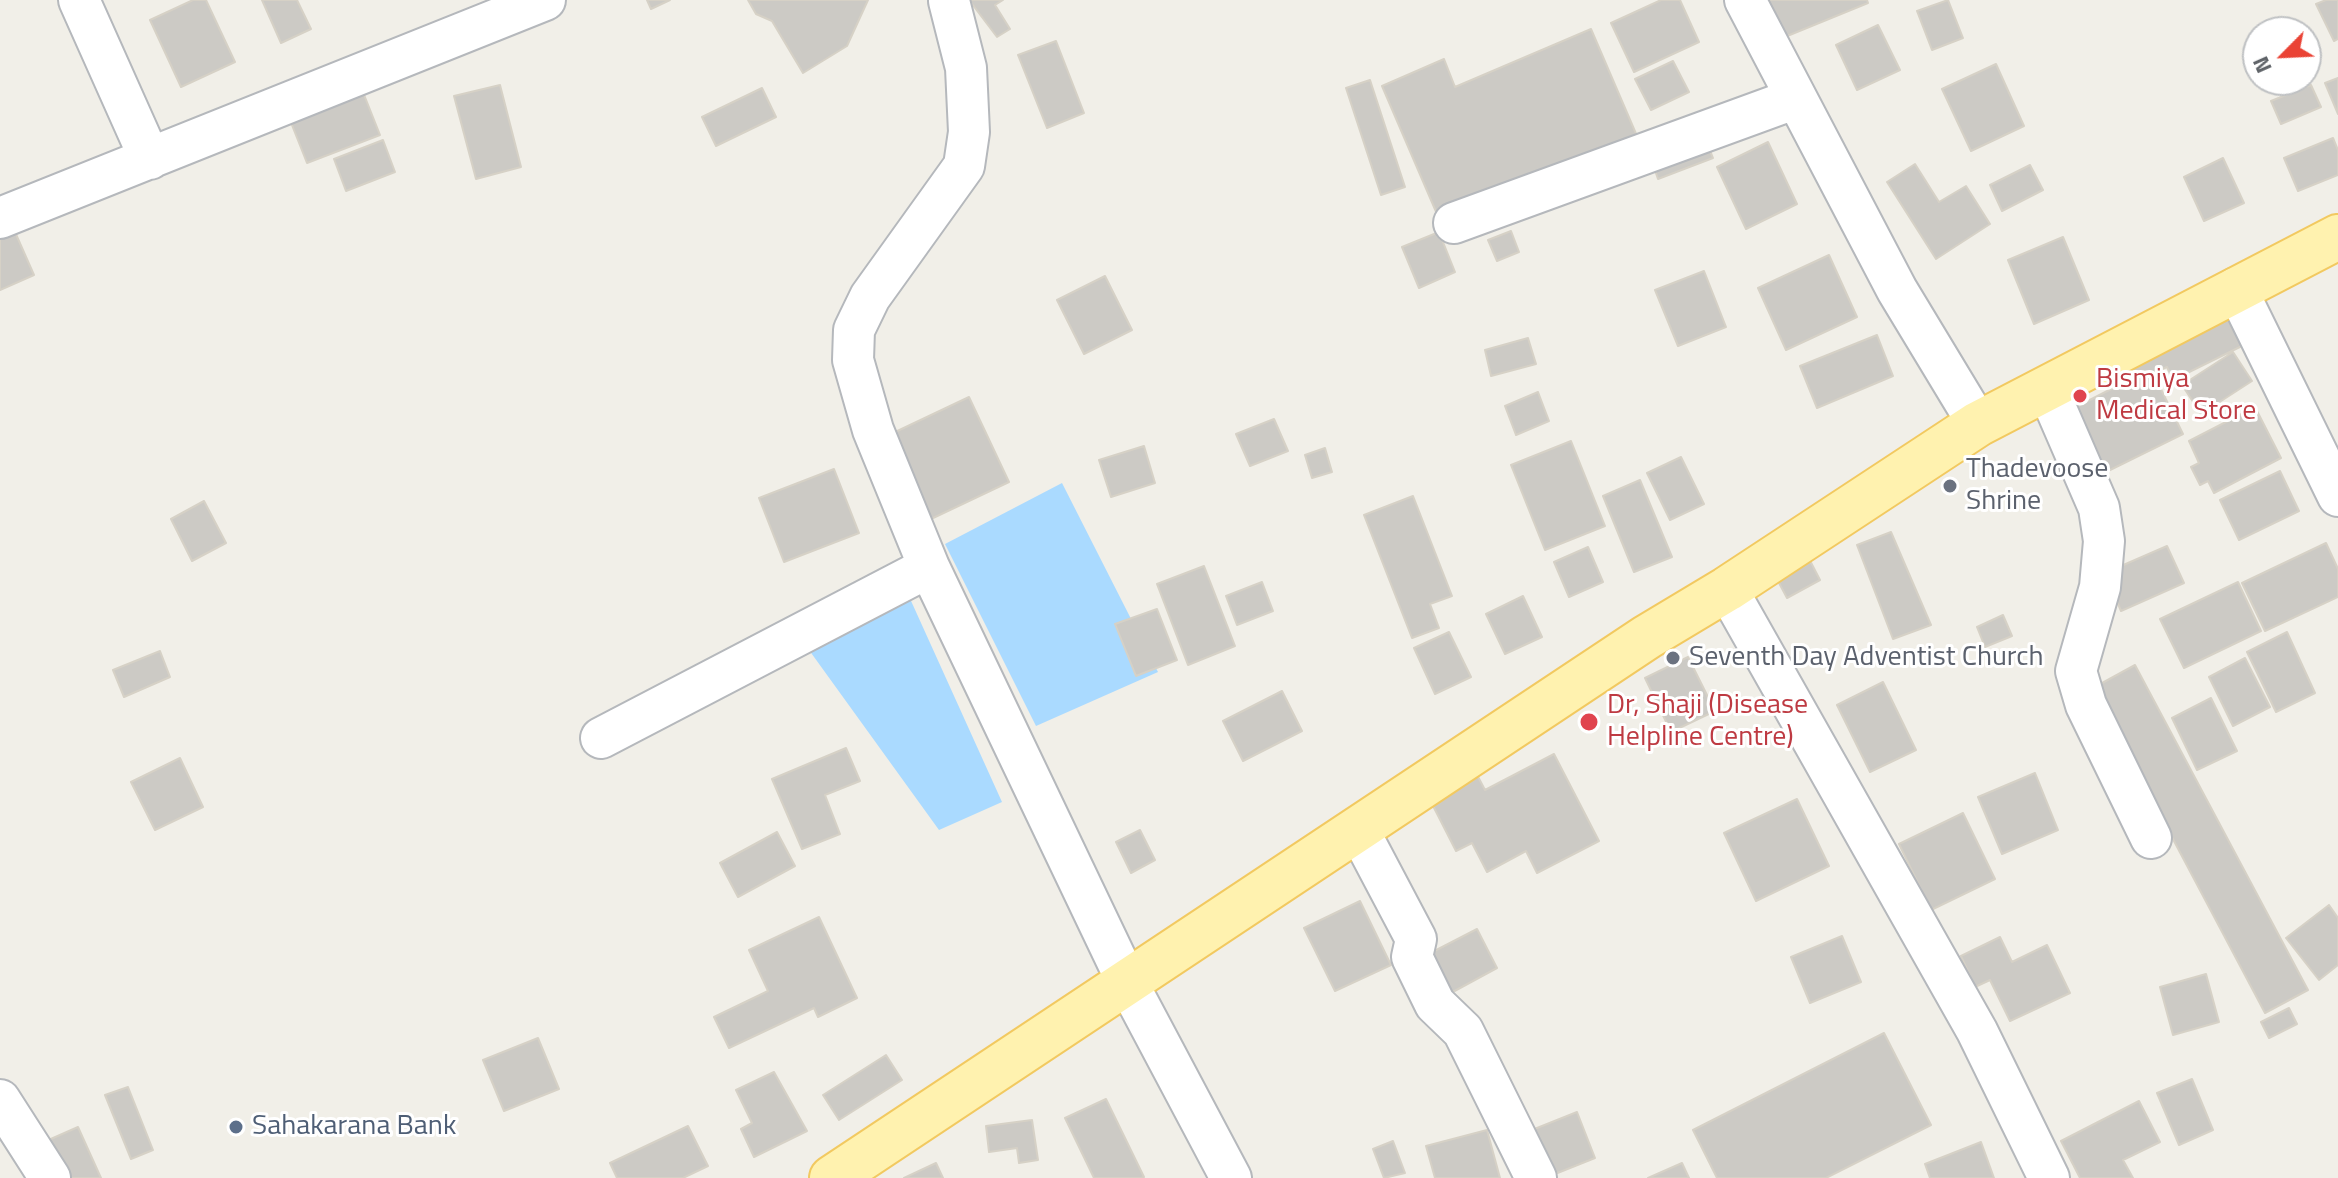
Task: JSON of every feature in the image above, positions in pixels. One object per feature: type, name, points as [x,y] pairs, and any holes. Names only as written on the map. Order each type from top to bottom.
[{"type":"main road","points":[[846,1174],[1127,982],[1359,831],[1647,637],[1727,589],[1978,424],[2338,237]]},
{"type":"street","points":[[79,0],[150,159]]},
{"type":"street","points":[[0,218],[545,0]]},
{"type":"street","points":[[1745,0],[1794,99],[1897,290],[1978,424]]},
{"type":"street","points":[[949,1],[966,68],[969,132],[964,166],[870,297],[854,330],[853,360],[873,430],[929,567],[1127,982],[1231,1178]]},
{"type":"street","points":[[1454,223],[1794,99]]},
{"type":"street","points":[[2236,288],[2338,496]]},
{"type":"street","points":[[2047,388],[2099,508],[2104,541],[2100,587],[2076,671],[2086,705],[2151,838]]},
{"type":"street","points":[[601,738],[929,567]]},
{"type":"street","points":[[1727,589],[1977,1031],[2049,1178]]},
{"type":"street","points":[[1359,831],[1416,939],[1412,957],[1435,1004],[1463,1031],[1536,1178]]},
{"type":"street","points":[[0,1100],[50,1178]]},
{"type":"water","points":[[1062,483],[1158,672],[1036,726],[945,544]]},
{"type":"water","points":[[907,592],[1002,802],[939,830],[809,650]]},
{"type":"building","points":[[193,0],[206,0],[235,62],[181,87],[150,20]]},
{"type":"building","points":[[262,0],[297,0],[311,29],[281,43]]},
{"type":"building","points":[[647,0],[670,0],[651,9]]},
{"type":"building","points":[[748,0],[868,0],[847,46],[803,73],[772,21],[756,14]]},
{"type":"building","points":[[969,0],[1003,0],[995,5],[1010,29],[997,37]]},
{"type":"building","points":[[1661,0],[1680,0],[1699,42],[1634,72],[1611,23]]},
{"type":"building","points":[[1758,0],[1867,0],[1868,3],[1775,41]]},
{"type":"building","points":[[1948,0],[1963,38],[1932,50],[1917,11]]},
{"type":"building","points":[[2338,0],[2338,39],[2334,41],[2316,4]]},
{"type":"building","points":[[1878,25],[1900,70],[1857,90],[1836,45]]},
{"type":"building","points":[[1591,29],[1637,136],[1440,221],[1382,86],[1444,59],[1455,87]]},
{"type":"building","points":[[1056,41],[1084,113],[1047,128],[1018,55]]},
{"type":"building","points":[[1673,61],[1689,92],[1651,110],[1635,79]]},
{"type":"building","points":[[1996,64],[2024,126],[1971,151],[1942,89]]},
{"type":"building","points":[[2338,78],[2338,114],[2325,83]]},
{"type":"building","points":[[1370,80],[1405,187],[1381,195],[1346,88]]},
{"type":"building","points":[[359,82],[380,135],[307,163],[286,110]]},
{"type":"building","points":[[500,85],[521,167],[476,179],[454,96]]},
{"type":"building","points":[[762,88],[776,117],[716,146],[702,117]]},
{"type":"building","points":[[2284,96],[2316,96],[2321,107],[2281,124],[2271,101]]},
{"type":"building","points":[[1705,138],[1713,158],[1658,179],[1651,159]]},
{"type":"building","points":[[2333,138],[2338,150],[2338,175],[2298,191],[2284,158]]},
{"type":"building","points":[[383,140],[395,172],[346,191],[334,159]]},
{"type":"building","points":[[1768,142],[1797,204],[1746,229],[1717,167]]},
{"type":"building","points":[[2223,158],[2244,203],[2204,221],[2184,177]]},
{"type":"building","points":[[1915,164],[1939,202],[1966,186],[1990,224],[1936,259],[1887,182]]},
{"type":"building","points":[[2030,165],[2043,190],[2002,211],[1990,185]]},
{"type":"building","points":[[1511,231],[1519,252],[1497,261],[1488,240]]},
{"type":"building","points":[[15,232],[34,275],[0,290],[0,238]]},
{"type":"building","points":[[1439,232],[1455,272],[1419,288],[1402,247]]},
{"type":"building","points":[[2063,237],[2089,300],[2034,324],[2008,260]]},
{"type":"building","points":[[1829,255],[1857,317],[1786,350],[1758,288]]},
{"type":"building","points":[[1704,271],[1726,327],[1678,346],[1655,290]]},
{"type":"building","points":[[1105,276],[1132,330],[1084,354],[1057,300]]},
{"type":"building","points":[[2234,304],[2252,341],[2173,380],[2167,367],[2153,373],[2183,434],[2106,472],[2074,408],[2121,384],[2111,364]]},
{"type":"building","points":[[1877,335],[1893,376],[1817,408],[1800,366]]},
{"type":"building","points":[[1528,338],[1536,364],[1491,376],[1485,350]]},
{"type":"building","points":[[2233,352],[2252,381],[2201,414],[2182,385]]},
{"type":"building","points":[[1538,392],[1549,421],[1516,435],[1505,406]]},
{"type":"building","points":[[969,397],[1009,482],[931,519],[891,434]]},
{"type":"building","points":[[2255,407],[2281,458],[2214,493],[2208,481],[2200,485],[2191,467],[2199,463],[2189,441]]},
{"type":"building","points":[[1274,419],[1288,451],[1250,466],[1236,434]]},
{"type":"building","points":[[1571,441],[1605,526],[1545,550],[1511,465]]},
{"type":"building","points":[[1144,446],[1155,483],[1111,497],[1099,460]]},
{"type":"building","points":[[1325,448],[1332,472],[1312,478],[1305,455]]},
{"type":"building","points":[[1681,457],[1704,504],[1670,520],[1647,473]]},
{"type":"building","points":[[834,469],[859,533],[784,562],[759,498]]},
{"type":"building","points":[[2280,471],[2299,511],[2239,540],[2220,500]]},
{"type":"building","points":[[1640,480],[1672,557],[1634,572],[1603,496]]},
{"type":"building","points":[[1413,496],[1452,596],[1430,604],[1439,628],[1412,638],[1364,515]]},
{"type":"building","points":[[204,501],[226,543],[192,561],[171,519]]},
{"type":"building","points":[[1891,532],[1931,625],[1893,639],[1857,545]]},
{"type":"building","points":[[2326,543],[2338,569],[2338,597],[2265,631],[2242,583]]},
{"type":"building","points":[[2167,546],[2184,583],[2121,611],[2105,573]]},
{"type":"building","points":[[1588,547],[1603,582],[1569,597],[1554,562]]},
{"type":"building","points":[[1804,549],[1820,580],[1787,598],[1770,566]]},
{"type":"building","points":[[1204,566],[1235,646],[1188,665],[1157,584]]},
{"type":"building","points":[[1262,582],[1273,611],[1237,625],[1226,596]]},
{"type":"building","points":[[2238,582],[2261,631],[2184,668],[2160,619]]},
{"type":"building","points":[[1523,596],[1542,637],[1505,654],[1486,614]]},
{"type":"building","points":[[1157,609],[1177,660],[1136,676],[1115,624]]},
{"type":"building","points":[[2003,615],[2012,636],[1985,647],[1977,627]]},
{"type":"building","points":[[1449,632],[1471,677],[1435,694],[1414,648]]},
{"type":"building","points":[[2287,632],[2315,693],[2276,712],[2247,652]]},
{"type":"building","points":[[160,651],[170,677],[124,697],[113,670]]},
{"type":"building","points":[[1688,657],[1715,711],[1671,732],[1645,678]]},
{"type":"building","points":[[2245,658],[2270,707],[2233,726],[2209,677]]},
{"type":"building","points":[[2135,665],[2308,990],[2265,1013],[2093,688]]},
{"type":"building","points":[[1883,682],[1916,750],[1870,772],[1837,705]]},
{"type":"building","points":[[1282,691],[1302,731],[1243,761],[1223,721]]},
{"type":"building","points":[[2211,698],[2237,751],[2197,770],[2172,718]]},
{"type":"building","points":[[846,748],[860,781],[825,795],[840,834],[802,849],[772,779]]},
{"type":"building","points":[[1554,754],[1599,841],[1537,873],[1526,851],[1487,872],[1472,843],[1456,851],[1428,796],[1475,771],[1485,790]]},
{"type":"building","points":[[180,758],[203,807],[155,830],[131,782]]},
{"type":"building","points":[[2035,773],[2058,830],[2002,854],[1978,797]]},
{"type":"building","points":[[1797,799],[1829,866],[1756,901],[1724,833]]},
{"type":"building","points":[[1963,813],[1995,879],[1931,910],[1899,844]]},
{"type":"building","points":[[1140,830],[1155,860],[1131,873],[1116,842]]},
{"type":"building","points":[[777,832],[795,866],[738,897],[720,863]]},
{"type":"building","points":[[1360,901],[1391,965],[1335,991],[1304,928]]},
{"type":"building","points":[[2329,905],[2338,918],[2338,965],[2319,980],[2286,938]]},
{"type":"building","points":[[819,917],[857,998],[818,1017],[814,1008],[729,1048],[714,1017],[768,991],[749,950]]},
{"type":"building","points":[[1477,929],[1497,968],[1438,1000],[1417,960]]},
{"type":"building","points":[[1842,936],[1861,982],[1810,1003],[1791,957]]},
{"type":"building","points":[[2000,937],[2012,962],[2047,945],[2070,993],[2010,1021],[1990,980],[1975,987],[1961,956]]},
{"type":"building","points":[[2206,974],[2219,1022],[2173,1035],[2160,987]]},
{"type":"building","points":[[2289,1008],[2297,1024],[2269,1038],[2261,1022]]},
{"type":"building","points":[[1884,1033],[1931,1125],[1826,1178],[1717,1178],[1693,1130]]},
{"type":"building","points":[[538,1038],[559,1089],[504,1111],[483,1060]]},
{"type":"building","points":[[886,1055],[902,1080],[839,1120],[823,1095]]},
{"type":"building","points":[[774,1072],[807,1131],[754,1157],[741,1129],[752,1123],[736,1090]]},
{"type":"building","points":[[2192,1079],[2213,1130],[2179,1145],[2157,1093]]},
{"type":"building","points":[[128,1087],[153,1150],[131,1159],[105,1095]]},
{"type":"building","points":[[1106,1099],[1144,1177],[1094,1178],[1065,1118]]},
{"type":"building","points":[[2139,1101],[2160,1142],[2123,1160],[2133,1178],[2080,1178],[2061,1141]]},
{"type":"building","points":[[1577,1112],[1595,1158],[1550,1176],[1532,1130]]},
{"type":"building","points":[[1032,1120],[1038,1160],[1019,1163],[1017,1148],[989,1152],[986,1126]]},
{"type":"building","points":[[688,1126],[708,1166],[683,1178],[617,1178],[610,1163]]},
{"type":"building","points":[[78,1127],[101,1178],[60,1178],[44,1142]]},
{"type":"building","points":[[1487,1130],[1500,1178],[1435,1178],[1426,1146]]},
{"type":"building","points":[[1393,1141],[1405,1173],[1384,1178],[1373,1149]]},
{"type":"building","points":[[1981,1142],[1994,1178],[1930,1178],[1925,1164]]},
{"type":"building","points":[[936,1163],[943,1178],[904,1178]]},
{"type":"building","points":[[1682,1163],[1689,1178],[1648,1178]]},
{"type":"place","name":"Bismiya Medical Store","points":[[2080,396]]},
{"type":"place","name":"Thadevoose Shrine","points":[[1950,486]]},
{"type":"place","name":"Seventh Day Adventist Church","points":[[1673,658]]},
{"type":"place","name":"Dr, Shaji (Disease Helpline Centre)","points":[[1589,722]]},
{"type":"place","name":"Sahakarana Bank","points":[[236,1127]]}]
